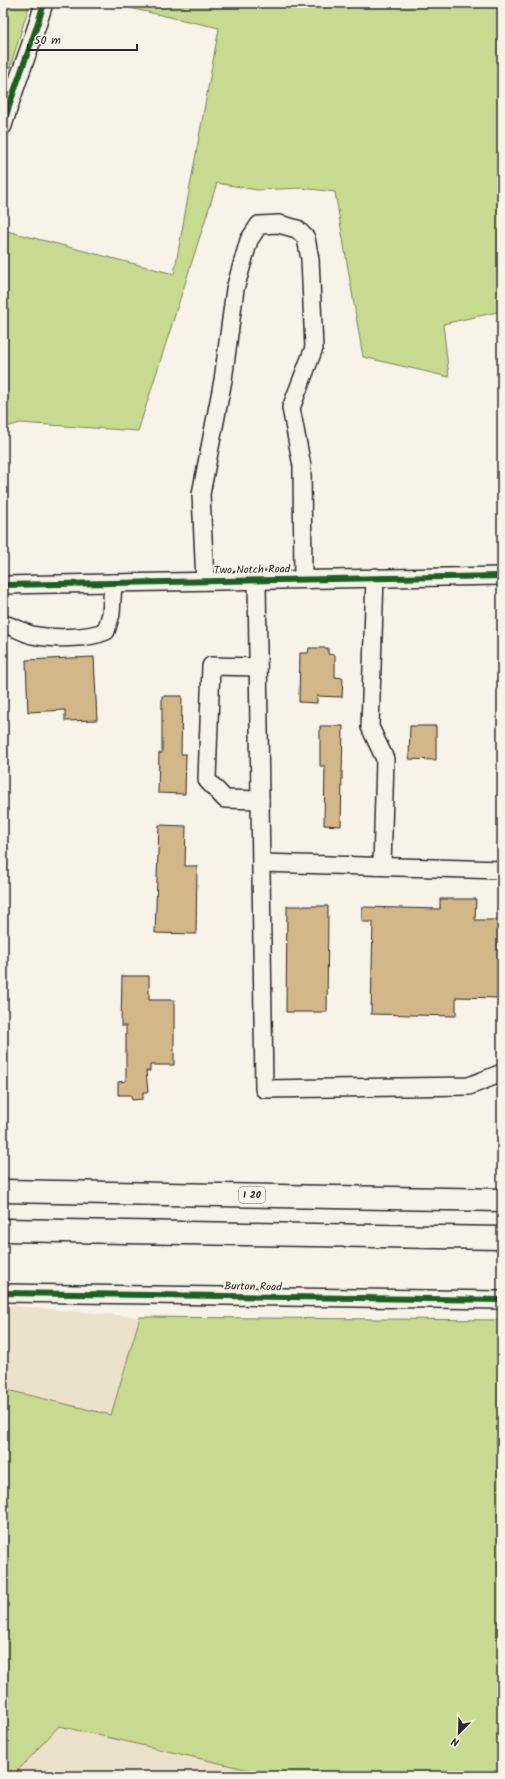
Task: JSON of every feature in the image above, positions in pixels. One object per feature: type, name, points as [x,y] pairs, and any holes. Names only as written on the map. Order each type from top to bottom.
[{"type":"highway","name":"I 20","points":[[3,1191],[502,1200]]},
{"type":"highway","points":[[3,1230],[502,1238]]},
{"type":"street","points":[[3,126],[44,3]]},
{"type":"street","points":[[205,581],[201,494],[223,380],[235,289],[249,240],[258,225],[279,224],[297,229],[306,238],[310,259],[314,348],[291,408],[302,466],[303,579]]},
{"type":"street","name":"Two Notch Road","points":[[3,585],[376,577],[502,576]]},
{"type":"street","points":[[376,577],[370,727],[385,759],[382,866]]},
{"type":"street","points":[[257,580],[264,1089],[469,1086],[502,1073]]},
{"type":"street","points":[[3,624],[32,635],[72,638],[96,635],[106,631],[111,614],[113,583]]},
{"type":"street","points":[[258,667],[211,666],[207,780],[225,799],[260,800]]},
{"type":"street","points":[[261,863],[502,870]]},
{"type":"street","name":"Burton Road","points":[[3,1294],[502,1300]]},
{"type":"shaded area","points":[[3,1305],[140,1317],[111,1416],[3,1389]]},
{"type":"shaded area","points":[[59,1726],[275,1776],[13,1776]]},
{"type":"green space","points":[[3,3],[30,3],[3,90]]},
{"type":"green space","points":[[107,3],[502,3],[502,311],[443,324],[449,377],[363,357],[335,192],[302,188],[257,190],[217,183],[138,431],[20,423],[3,428],[3,230],[174,274],[219,28]]},
{"type":"green space","points":[[140,1317],[502,1320],[502,1776],[275,1776],[59,1726],[13,1776],[3,1776],[3,1389],[111,1415]]},
{"type":"building","points":[[309,648],[328,648],[328,654],[335,655],[335,677],[343,678],[342,697],[317,696],[317,703],[299,702],[300,653],[308,653]]},
{"type":"building","points":[[94,657],[97,720],[65,721],[65,710],[28,712],[26,660]]},
{"type":"building","points":[[162,696],[182,696],[181,754],[186,754],[185,794],[158,793],[159,753],[162,753]]},
{"type":"building","points":[[320,726],[343,726],[341,826],[324,825],[325,766],[320,766]]},
{"type":"building","points":[[410,726],[436,726],[436,760],[409,759]]},
{"type":"building","points":[[159,825],[186,826],[185,866],[197,866],[196,934],[155,933]]},
{"type":"building","points":[[440,899],[476,899],[475,920],[502,920],[502,998],[456,997],[456,1016],[371,1014],[373,922],[362,922],[362,907],[440,909]]},
{"type":"building","points":[[287,906],[328,906],[327,1012],[286,1012]]},
{"type":"building","points":[[122,976],[149,976],[149,1000],[174,1000],[174,1065],[150,1065],[150,1071],[146,1071],[148,1092],[143,1092],[143,1099],[132,1100],[131,1095],[118,1095],[118,1082],[126,1081],[126,1026],[121,1026]]},
{"type":"cycle path","points":[[3,126],[44,3]]},
{"type":"cycle path","points":[[3,585],[502,576]]},
{"type":"cycle path","points":[[3,1293],[502,1300]]}]
